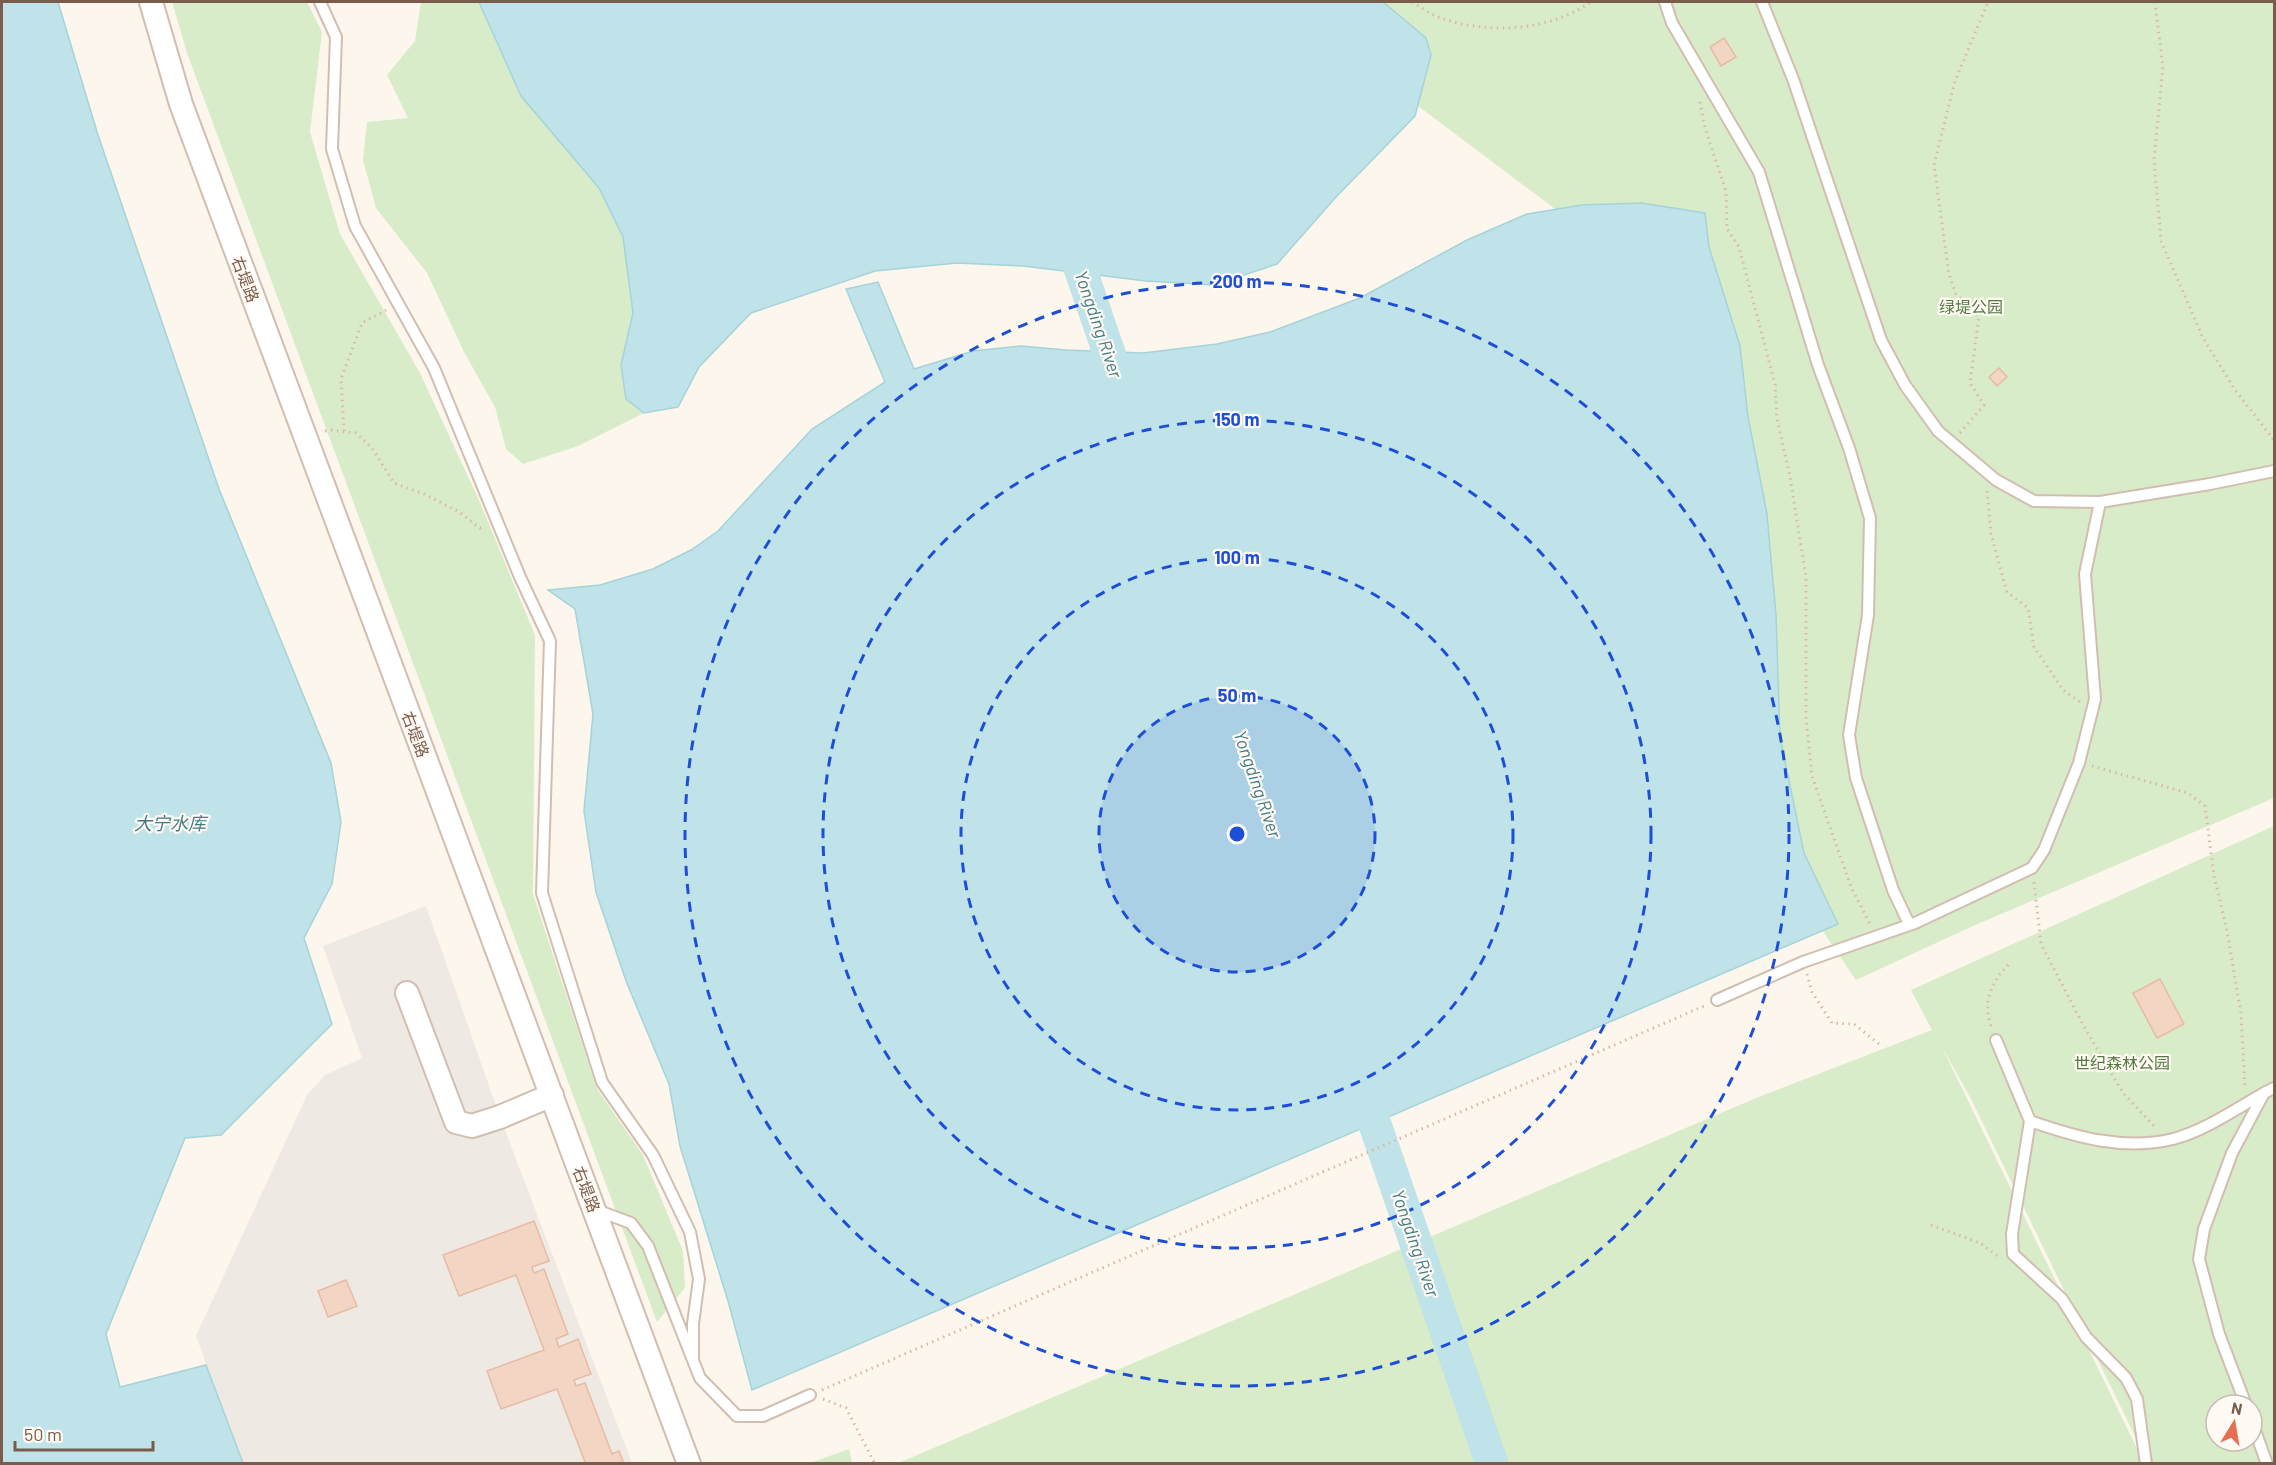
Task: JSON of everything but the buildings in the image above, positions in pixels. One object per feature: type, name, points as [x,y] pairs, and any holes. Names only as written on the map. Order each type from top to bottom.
[{"type":"street","name":"右堤路","points":[[151,2],[181,104],[689,1464]]},
{"type":"street","points":[[407,993],[456,1122],[472,1126],[552,1095]]},
{"type":"lane","points":[[320,2],[336,37],[332,149],[355,226],[434,368],[550,641],[542,893],[602,1082],[653,1155],[690,1232],[699,1279],[691,1354]]},
{"type":"lane","points":[[1665,2],[1672,23],[1759,172],[1818,364],[1849,448],[1870,518],[1868,615],[1849,735],[1856,778],[1893,890],[1909,924]]},
{"type":"lane","points":[[1762,2],[1792,79],[1881,340],[1905,385],[1938,431],[1996,480],[2034,501],[2100,502],[2274,471]]},
{"type":"lane","points":[[1717,1000],[1803,962],[1909,924],[2032,868],[2044,850],[2079,763],[2095,699],[2085,574],[2100,502]]},
{"type":"lane","points":[[1996,1040],[2030,1121],[2012,1234],[2013,1254],[2062,1299],[2086,1337],[2126,1378],[2136,1399],[2146,1464]]},
{"type":"lane","points":[[2030,1121],[2074,1137],[2137,1145],[2175,1138],[2218,1120],[2269,1091]]},
{"type":"lane","points":[[2241,1393],[2219,1334],[2199,1259],[2204,1229],[2232,1153],[2269,1091]]},
{"type":"lane","points":[[594,1209],[631,1223],[648,1246],[700,1378],[737,1416],[763,1416],[810,1395]]},
{"type":"path","points":[[1412,2],[1436,16],[1484,28],[1533,26],[1580,10],[1591,2]]},
{"type":"path","points":[[1948,440],[1961,432],[1984,405],[1970,383],[1979,316],[1956,294],[1949,274],[1934,165],[1955,81],[1988,2]]},
{"type":"path","points":[[2155,2],[2163,67],[2154,160],[2161,241],[2203,338],[2235,390],[2274,440]]},
{"type":"path","points":[[1705,80],[1700,101],[1705,128],[1726,191],[1726,229],[1739,247],[1774,384],[1777,419],[1790,477],[1804,566],[1806,719],[1812,776],[1851,887],[1876,936]]},
{"type":"path","points":[[344,431],[341,379],[362,323],[398,303]]},
{"type":"path","points":[[305,437],[330,430],[356,433],[372,448],[394,483],[424,494],[459,512],[480,528],[501,530]]},
{"type":"path","points":[[1986,471],[1991,534],[2007,592],[2028,609],[2034,647],[2063,690],[2092,710]]},
{"type":"path","points":[[2079,763],[2188,793],[2205,806],[2214,876],[2241,1014],[2246,1103]]},
{"type":"path","points":[[2032,868],[2041,944],[2082,1023],[2123,1093],[2167,1140]]},
{"type":"path","points":[[1803,962],[1812,992],[1832,1023],[1854,1024],[1879,1044]]},
{"type":"path","points":[[1996,1040],[1986,1011],[1990,993],[1998,975],[2011,962]]},
{"type":"path","points":[[810,1395],[1717,1000]]},
{"type":"path","points":[[1931,1225],[1980,1243],[2005,1262]]},
{"type":"path","points":[[810,1395],[846,1408],[875,1464]]},
{"type":"shaded area","points":[[426,906],[500,1117],[632,1463],[243,1463],[196,1336],[307,1095],[325,1075],[362,1058],[323,946]]},
{"type":"green space","points":[[172,2],[307,2],[322,32],[310,132],[340,234],[420,373],[479,500],[535,635],[533,894],[597,1089],[643,1155],[683,1251],[685,1288],[657,1322],[187,53]]},
{"type":"green space","points":[[421,2],[479,2],[521,96],[599,188],[623,237],[633,313],[621,365],[626,399],[644,413],[578,446],[523,464],[506,449],[495,407],[464,352],[427,273],[376,208],[363,160],[367,122],[408,118],[387,75],[415,41]]},
{"type":"green space","name":"绿堤公园","points":[[1352,2],[2274,2],[2274,798],[1973,926],[1856,980],[1720,780],[1664,291],[1385,81]]},
{"type":"green space","name":"世纪森林公园","points":[[2274,826],[2274,1463],[2148,1463],[1971,1099],[1941,1045],[2144,1463],[896,1464],[1761,1096],[1932,1030],[1911,990]]},
{"type":"green space","points":[[849,1449],[852,1463],[810,1463]]},
{"type":"water","name":"大宁水库","points":[[2,2],[58,2],[98,135],[219,489],[331,763],[341,822],[332,884],[304,938],[332,1024],[221,1135],[185,1138],[106,1334],[120,1387],[206,1365],[243,1463],[2,1463]]},
{"type":"water","points":[[479,2],[1383,2],[1426,38],[1431,55],[1415,116],[1336,197],[1277,264],[1214,285],[1146,281],[1023,266],[957,263],[875,271],[751,313],[699,367],[678,407],[644,413],[626,399],[621,365],[633,313],[623,237],[599,188],[521,96]]},
{"type":"water","points":[[1641,203],[1705,213],[1709,247],[1740,346],[1748,417],[1767,514],[1776,615],[1780,737],[1804,853],[1838,924],[752,1390],[728,1301],[680,1146],[669,1084],[626,981],[596,892],[584,811],[593,714],[575,609],[548,590],[600,585],[653,569],[691,550],[718,531],[812,429],[885,382],[846,289],[878,282],[914,369],[973,351],[1021,346],[1143,353],[1217,344],[1270,332],[1360,298],[1467,240],[1527,214],[1582,205]]},
{"type":"waterway","name":"Yongding River","points":[[1067,230],[1123,394]]},
{"type":"waterway","name":"Yongding River","points":[[1360,1081],[1492,1464]]}]
